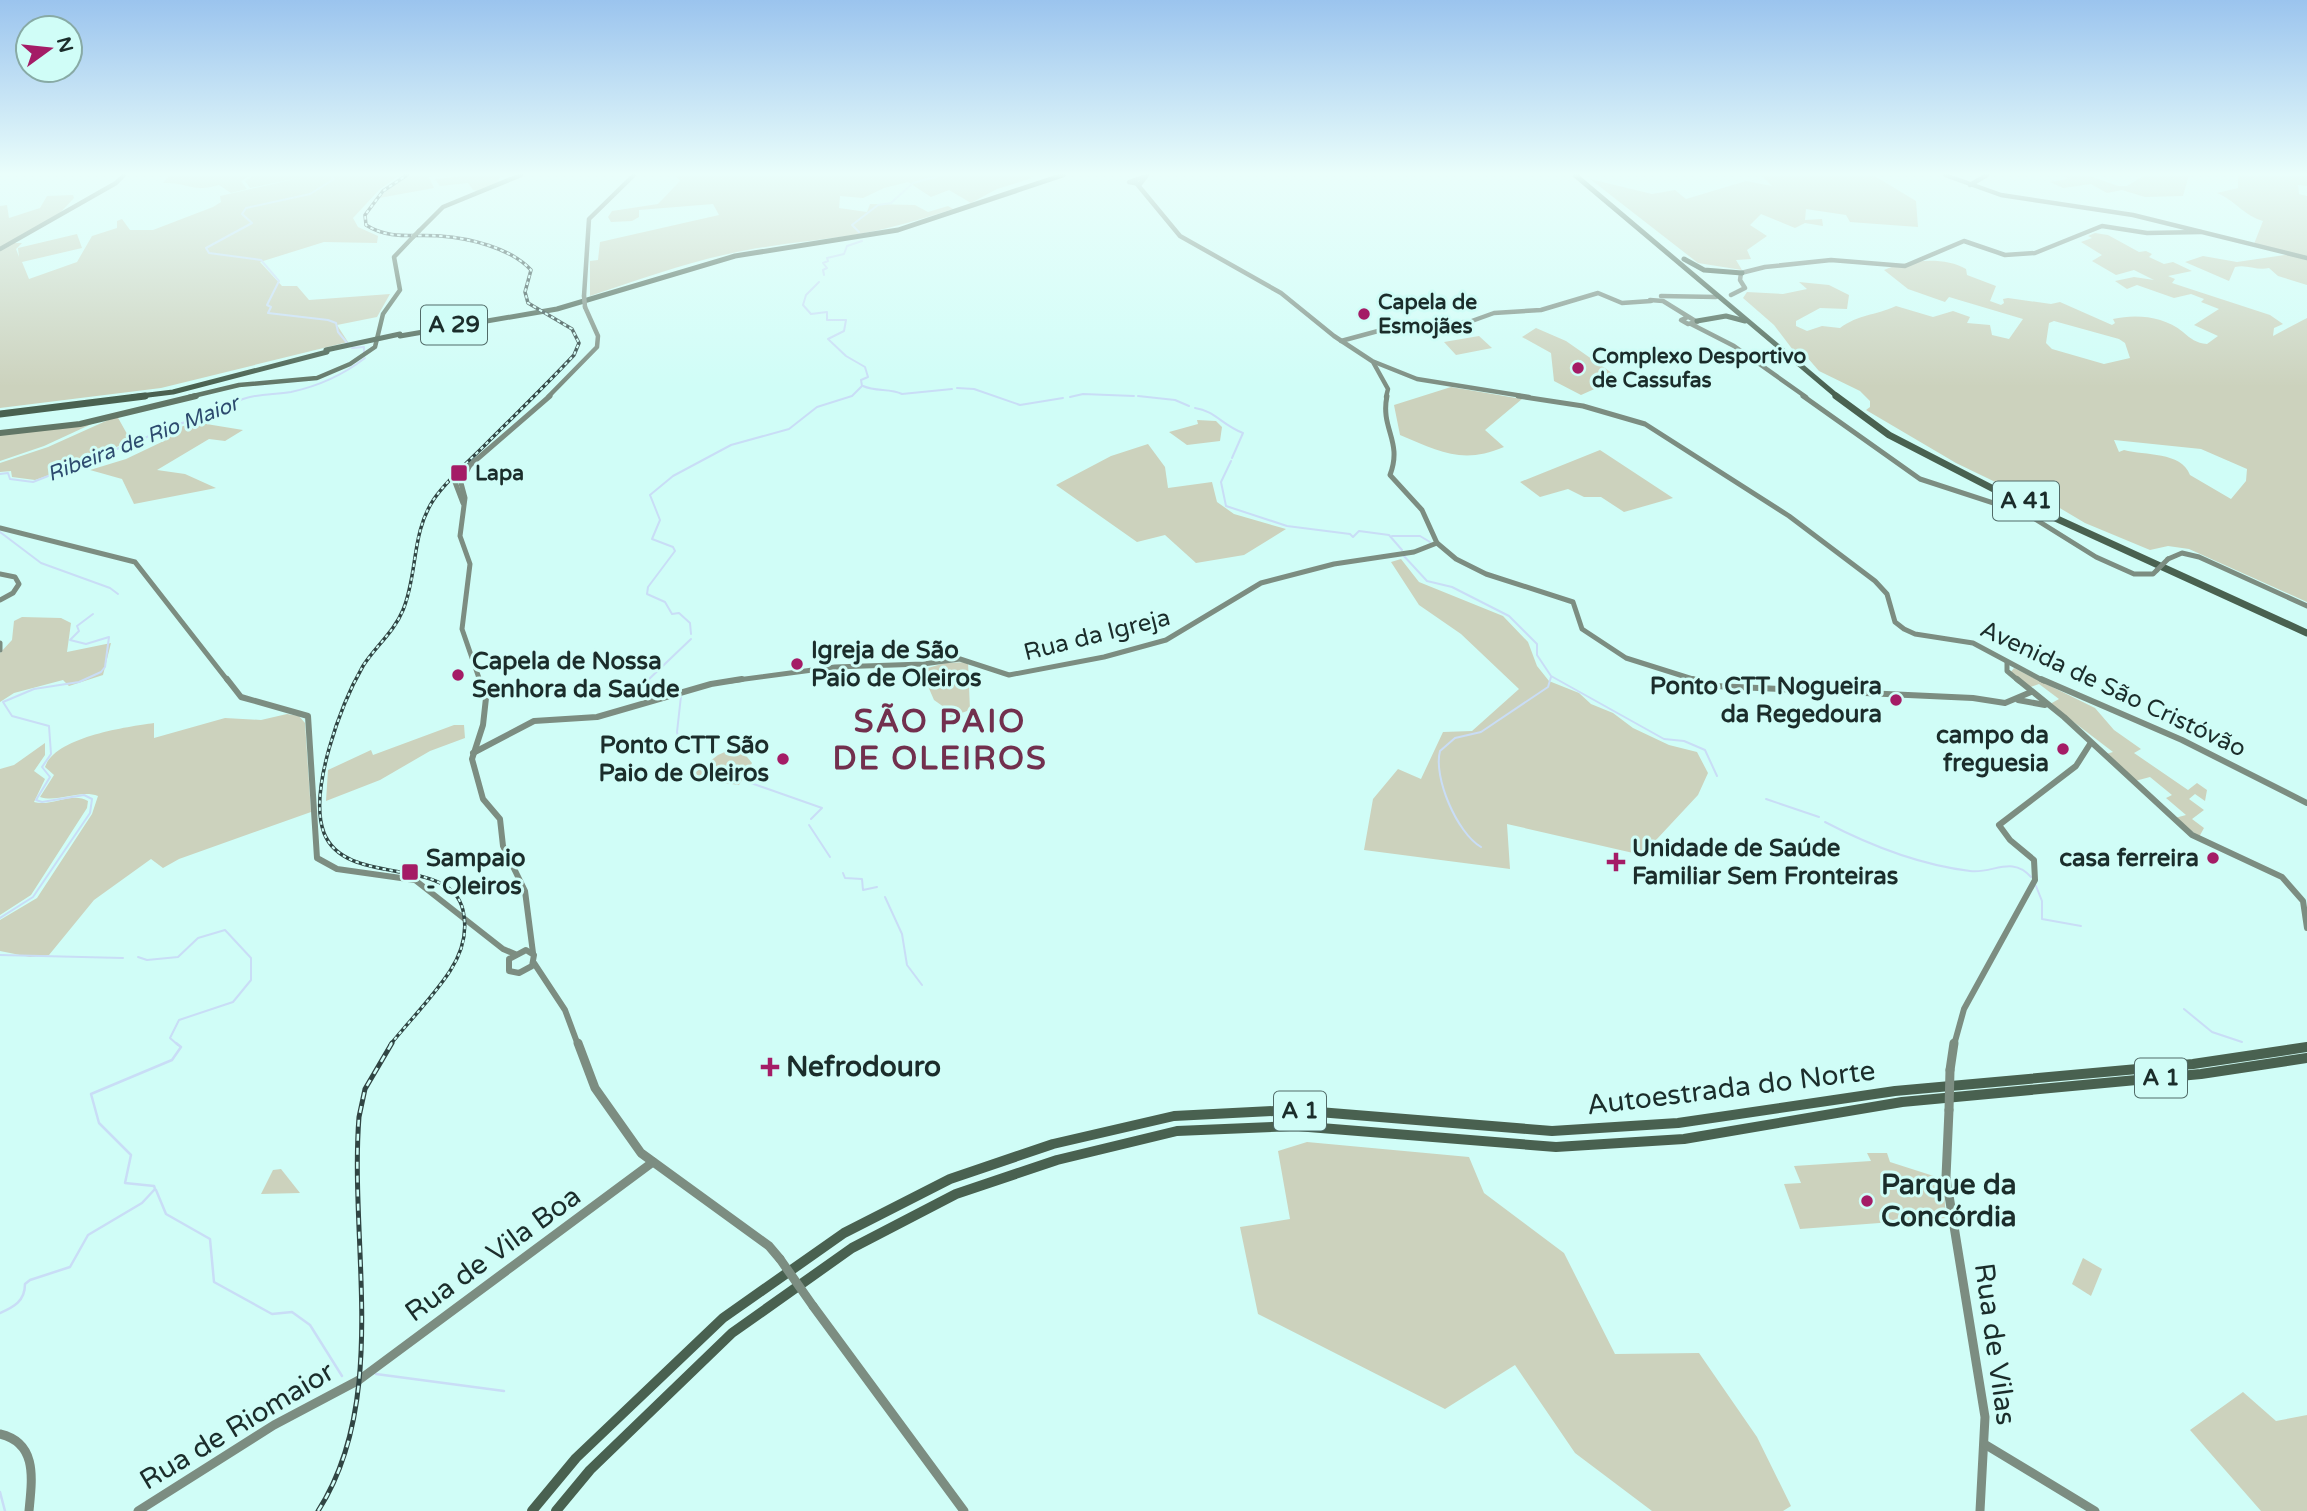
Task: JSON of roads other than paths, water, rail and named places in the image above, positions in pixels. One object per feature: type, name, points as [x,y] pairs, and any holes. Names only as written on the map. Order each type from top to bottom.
[{"type":"highway","name":"A 29","points":[[0,414],[173,392],[326,351],[400,335],[557,309],[743,255],[802,246]]},
{"type":"highway","name":"A 41","points":[[1659,246],[1843,403],[1916,451],[2009,497],[2307,631]]},
{"type":"highway","name":"A 41","points":[[1667,246],[1829,386],[1902,438],[2013,495],[2307,631]]},
{"type":"highway","points":[[1684,259],[1704,270],[1741,276]]},
{"type":"highway","points":[[1716,286],[1712,275],[1728,273]]},
{"type":"highway","points":[[1691,320],[1724,311],[1727,306],[1719,297]]},
{"type":"highway","points":[[1691,320],[1730,316],[1757,328]]},
{"type":"highway","name":"Autoestrada do Norte","points":[[532,1511],[576,1458],[734,1310],[844,1233],[950,1179],[1053,1144],[1174,1116],[1294,1110],[1552,1131],[1678,1123],[1895,1091],[2193,1064],[2307,1047]]},
{"type":"highway","name":"Autoestrada do Norte","points":[[556,1511],[590,1470],[732,1333],[852,1248],[956,1194],[1057,1160],[1177,1131],[1296,1126],[1556,1147],[1684,1139],[1902,1102],[2201,1074],[2307,1058]]},
{"type":"main road","points":[[0,433],[80,424],[239,385],[309,380],[361,358],[375,348],[383,314],[400,290],[394,257],[405,246]]},
{"type":"main road","points":[[587,246],[585,307],[598,336],[597,346],[469,467],[461,481],[461,539],[470,564],[462,629],[486,698],[483,725],[473,753],[479,789],[500,820],[503,846],[525,891],[534,963],[565,1010],[600,1096],[634,1143],[653,1162],[769,1246],[964,1511]]},
{"type":"main road","name":"Avenida de São Cristóvão","points":[[1196,246],[1213,256],[1231,262],[1281,293],[1372,361],[1417,379],[1558,401],[1607,412],[1657,430],[1804,527],[1875,581],[1887,594],[1895,622],[1904,629],[1915,634],[1973,643],[2007,663],[2090,703],[2182,740],[2307,803]]},
{"type":"main road","points":[[1731,295],[1743,290],[1741,276],[1754,270],[1831,260],[1905,266],[1953,246]]},
{"type":"main road","points":[[1984,246],[2005,255],[2035,253],[2054,246]]},
{"type":"main road","points":[[2256,246],[2307,258]]},
{"type":"main road","points":[[1345,341],[1398,325],[1469,322],[1493,313],[1541,310],[1598,293],[1622,303],[1662,300],[1675,296],[1719,297]]},
{"type":"main road","points":[[1662,300],[1764,367],[1920,479],[2027,513],[2096,557],[2129,573],[2143,575],[2157,570],[2168,559],[2182,553],[2199,557],[2307,606]]},
{"type":"main road","points":[[1372,361],[1387,384],[1386,422],[1396,451],[1390,475],[1422,510],[1437,543],[1473,568],[1573,602],[1582,629],[1588,635],[1637,662],[1682,673],[1716,687],[1973,698],[1997,704],[2022,699],[2041,702]]},
{"type":"main road","points":[[0,528],[135,562],[241,697],[308,716],[317,858],[337,869],[415,880],[503,948],[533,953]]},
{"type":"main road","name":"Rua da Igreja","points":[[473,753],[534,721],[597,717],[711,684],[835,667],[970,660],[999,674],[1009,675],[1104,657],[1166,640],[1261,583],[1334,564],[1414,552],[1437,543]]},
{"type":"main road","points":[[0,574],[12,579],[15,586],[0,599]]},
{"type":"main road","points":[[0,643],[0,650]]},
{"type":"main road","points":[[2007,663],[2007,671],[2041,702],[2052,708],[2192,835],[2282,877],[2303,901],[2307,928]]},
{"type":"main road","points":[[2022,699],[2031,692]]},
{"type":"main road","name":"Rua de Vilas","points":[[1980,1511],[1986,1444],[1981,1387],[1946,1177],[1950,1070],[1954,1042],[1964,1009],[2035,880],[2038,869],[2031,853],[2005,835],[1999,825],[2076,766],[2090,744]]},
{"type":"main road","points":[[508,962],[530,940]]},
{"type":"main road","points":[[503,948],[508,968],[512,972],[525,971],[541,977]]},
{"type":"main road","points":[[525,971],[534,963]]},
{"type":"main road","name":"Rua de Vila Boa","points":[[359,1380],[653,1162]]},
{"type":"main road","name":"Rua de Riomaior","points":[[138,1511],[274,1425],[359,1380]]},
{"type":"main road","points":[[0,1434],[15,1438],[25,1450],[29,1465],[29,1511]]},
{"type":"main road","points":[[1986,1444],[2095,1511]]},
{"type":"waterway","name":"Ribeira de Rio Maior","points":[[211,246],[206,248],[209,253],[261,260],[279,281],[267,305],[271,307],[268,313],[336,323],[338,332],[348,344]]},
{"type":"waterway","points":[[824,275],[823,270],[827,268],[823,263],[828,261],[827,258],[844,254],[848,246]]},
{"type":"waterway","points":[[691,634],[690,623],[679,613],[672,614],[665,602],[647,594],[648,587],[675,551],[673,547],[652,539],[660,520],[650,495],[673,476],[731,445],[789,429],[817,407],[852,396],[862,386],[861,380],[868,377],[865,367],[846,356],[828,339],[844,331],[846,320],[827,320],[827,312],[811,314],[803,305],[806,295],[819,282]]},
{"type":"waterway","name":"Ribeira de Rio Maior","points":[[352,348],[364,347],[364,353]]},
{"type":"waterway","name":"Ribeira de Rio Maior","points":[[0,474],[8,473],[10,479],[33,482],[243,399],[311,387],[339,375],[365,358]]},
{"type":"waterway","points":[[863,386],[902,394],[952,389]]},
{"type":"waterway","points":[[957,388],[974,389],[1020,405],[1063,398]]},
{"type":"waterway","points":[[1070,397],[1083,394],[1134,396]]},
{"type":"waterway","points":[[1138,396],[1175,400],[1189,406]]},
{"type":"waterway","points":[[1195,408],[1208,412],[1243,433],[1232,458]]},
{"type":"waterway","points":[[1231,461],[1221,482],[1226,506],[1287,526],[1350,534],[1353,537],[1359,531],[1389,535],[1402,550]]},
{"type":"waterway","name":"Ribeira de Rio Maior","points":[[0,532],[41,563],[110,588],[118,594]]},
{"type":"waterway","points":[[1392,536],[1420,536],[1430,542]]},
{"type":"waterway","points":[[1403,555],[1427,581],[1452,587],[1509,616],[1537,644],[1537,655],[1551,676],[1664,739],[1684,741],[1705,750],[1717,776]]},
{"type":"waterway","name":"Ribeira de Rio Maior","points":[[0,918],[33,897],[90,813],[92,799],[84,795],[42,802],[36,800],[50,777],[42,767],[51,754],[49,726],[12,716],[3,702],[34,689],[79,682],[101,672],[105,667],[109,637],[86,644],[70,640],[79,631],[77,626],[93,614]]},
{"type":"waterway","points":[[668,694],[654,693],[647,681],[691,639]]},
{"type":"waterway","points":[[1481,847],[1463,830],[1449,804],[1440,775],[1440,751],[1455,738],[1481,732],[1548,687],[1551,677]]},
{"type":"waterway","points":[[681,696],[677,732],[681,748]]},
{"type":"waterway","points":[[748,782],[822,808],[811,819]]},
{"type":"waterway","points":[[1766,799],[1819,817]]},
{"type":"waterway","points":[[1825,822],[1859,839],[1914,859],[1970,871],[2017,867],[2031,877]]},
{"type":"waterway","points":[[809,825],[830,857]]},
{"type":"waterway","points":[[843,873],[845,878],[862,879],[863,890],[877,887]]},
{"type":"waterway","points":[[2036,886],[2042,901],[2042,919],[2081,926]]},
{"type":"waterway","points":[[885,897],[902,934],[907,965],[922,985]]},
{"type":"waterway","name":"Ribeira de Rio Maior","points":[[138,957],[147,960],[178,957],[198,938],[225,930],[251,958],[251,980],[233,1002],[179,1020],[170,1038],[178,1045]]},
{"type":"waterway","name":"Ribeira de Rio Maior","points":[[0,955],[123,958]]},
{"type":"waterway","points":[[2184,1009],[2212,1032],[2242,1042]]},
{"type":"waterway","name":"Ribeira de Rio Maior","points":[[0,1313],[18,1303],[25,1284],[30,1280],[70,1267],[88,1235],[142,1203],[155,1189],[154,1186],[125,1183],[131,1155],[99,1123],[91,1094],[172,1060],[181,1047],[176,1043]]},
{"type":"waterway","points":[[156,1190],[166,1214],[210,1239],[214,1282],[272,1314],[292,1312],[310,1325],[342,1376]]},
{"type":"waterway","points":[[376,1374],[504,1391]]},
{"type":"waterway","name":"Ribeira de Rio Maior","points":[[0,1492],[5,1511]]},
{"type":"railway","points":[[390,1045],[454,965],[464,938],[464,916],[457,896],[442,884],[354,861],[336,850],[324,833],[320,815],[320,795],[329,748],[354,682],[403,610],[418,540],[434,499],[574,355],[579,343],[572,329],[528,303],[525,292],[531,270],[523,262],[487,246]]},
{"type":"railway","points":[[318,1511],[340,1467],[353,1420],[360,1370],[362,1319],[357,1166],[359,1117],[365,1089],[392,1043]]},
{"type":"place","name":"Capela de Esmojães","points":[[1364,314]]},
{"type":"place","name":"Complexo Desportivo de Cassufas","points":[[1578,368]]},
{"type":"place","name":"Lapa","points":[[459,473]]},
{"type":"place","name":"Igreja de São Paio de Oleiros","points":[[797,664]]},
{"type":"place","name":"Capela de Nossa Senhora da Saúde","points":[[458,675]]},
{"type":"place","name":"Ponto CTT Nogueira da Regedoura","points":[[1896,700]]},
{"type":"place","name":"campo da freguesia","points":[[2063,749]]},
{"type":"place","name":"Ponto CTT São Paio de Oleiros","points":[[783,759]]},
{"type":"place","name":"casa ferreira","points":[[2213,858]]},
{"type":"place","name":"Unidade de Saúde Familiar Sem Fronteiras","points":[[1616,862]]},
{"type":"place","name":"Sampaio - Oleiros","points":[[410,872]]},
{"type":"place","name":"Nefrodouro","points":[[770,1067]]},
{"type":"place","name":"Parque da Concórdia","points":[[1867,1201]]},
{"type":"district","name":"SÃO PAIO DE OLEIROS","points":[[940,740]]}]
